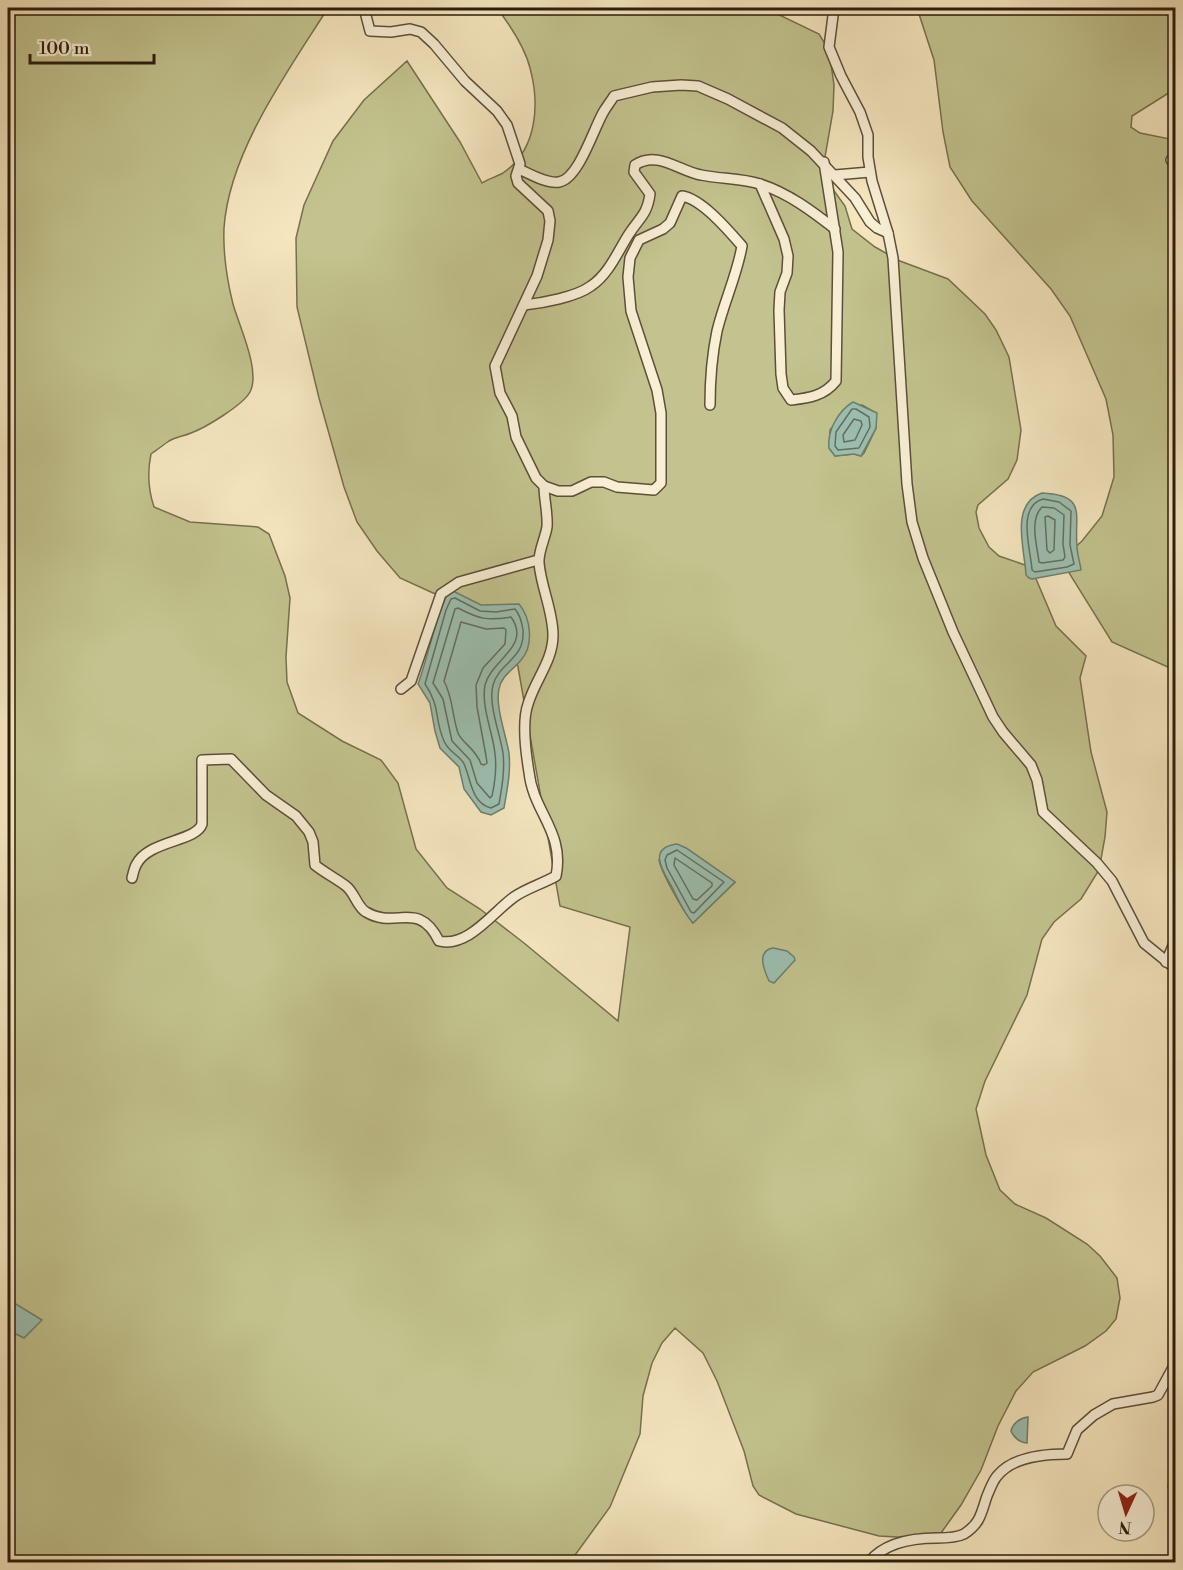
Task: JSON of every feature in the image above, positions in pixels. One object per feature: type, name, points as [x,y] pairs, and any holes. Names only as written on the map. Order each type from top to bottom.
[{"type":"street","points":[[364,8],[370,31],[391,32],[410,29],[421,32],[465,81],[497,111],[507,126],[519,156],[519,169],[516,176],[518,183],[548,211],[550,221],[542,258],[525,305],[495,366],[500,393],[512,416],[516,437],[536,478],[544,486],[558,491],[572,491],[591,482],[654,490],[661,483],[661,413],[657,390],[631,311],[628,277],[630,258],[639,240],[663,229],[670,223],[682,196],[691,197],[724,226],[742,246],[739,266],[728,293],[717,332],[710,384],[710,405]]},
{"type":"street","points":[[834,8],[830,47],[868,135],[870,172],[888,233],[897,290],[899,367],[907,484],[912,522],[923,558],[993,717],[1031,765],[1037,780],[1043,812],[1112,880],[1144,943],[1176,969]]},
{"type":"street","points":[[519,169],[558,183],[565,180],[585,153],[604,110],[614,96],[652,87],[681,85],[698,87],[764,117],[782,128],[824,162],[855,198],[870,222],[888,233]]},
{"type":"street","points":[[525,305],[571,294],[591,286],[618,255],[629,234],[648,208],[650,194],[634,172],[635,165],[642,160],[664,161],[698,175],[760,184],[810,209],[836,228]]},
{"type":"street","points":[[760,184],[784,239],[788,256],[787,273],[780,292],[779,310],[783,388],[791,400],[810,397],[829,390],[836,381],[838,252],[824,162]]},
{"type":"street","points":[[835,175],[870,172]]},
{"type":"street","points":[[132,878],[136,864],[143,855],[172,840],[193,835],[200,830],[203,814],[202,760],[231,759],[266,795],[296,816],[309,832],[313,842],[315,866],[348,887],[363,911],[381,918],[418,919],[432,927],[439,941],[459,939],[478,929],[514,897],[556,876],[559,863],[556,845],[552,830],[536,802],[529,776],[526,747],[527,707],[549,658],[553,636],[538,560],[547,525],[544,486]]},
{"type":"street","points":[[401,688],[411,681],[441,594],[459,582],[538,560]]},
{"type":"street","points":[[1166,962],[1176,939]]},
{"type":"street","points":[[869,1563],[885,1549],[905,1540],[960,1536],[973,1528],[979,1522],[988,1492],[1004,1469],[1022,1461],[1051,1454],[1067,1454],[1077,1430],[1094,1415],[1113,1404],[1153,1398],[1158,1395],[1176,1362]]},
{"type":"green space","points":[[8,8],[328,8],[263,113],[237,170],[228,199],[224,228],[226,266],[233,304],[251,361],[253,383],[250,392],[240,403],[214,421],[169,441],[151,454],[149,487],[154,507],[190,522],[258,527],[269,534],[285,576],[290,598],[286,657],[287,682],[298,713],[342,741],[381,760],[398,783],[416,849],[447,888],[480,909],[524,943],[618,1021],[630,927],[560,906],[518,667],[508,632],[481,606],[433,593],[400,578],[357,522],[344,487],[319,398],[297,307],[296,238],[304,205],[333,141],[364,100],[407,61],[460,142],[482,183],[503,173],[514,163],[523,152],[529,139],[533,126],[535,97],[530,68],[524,52],[497,8],[765,8],[819,34],[829,50],[834,85],[833,111],[822,174],[845,206],[852,229],[875,247],[900,261],[948,279],[985,314],[996,330],[1009,357],[1021,430],[1017,460],[1008,479],[978,505],[976,512],[979,528],[989,547],[999,556],[1031,567],[1056,626],[1086,656],[1080,678],[1091,752],[1107,812],[1099,870],[1081,899],[1054,922],[1042,939],[1027,995],[985,1081],[976,1109],[986,1155],[1000,1190],[1015,1204],[1046,1218],[1087,1244],[1100,1256],[1117,1278],[1120,1298],[1116,1319],[1106,1331],[1085,1346],[1033,1372],[1016,1391],[998,1426],[981,1470],[961,1505],[941,1533],[915,1538],[879,1536],[796,1514],[759,1495],[753,1486],[744,1451],[717,1381],[703,1353],[675,1328],[662,1343],[652,1363],[643,1396],[640,1434],[610,1507],[570,1562],[8,1562]],"holes":[[[862,405],[876,413],[876,428],[864,453],[861,456],[854,454],[835,456],[829,448],[830,430],[846,408]],[[686,848],[735,882],[693,923],[673,892],[659,860]]]},
{"type":"green space","points":[[917,8],[1175,8],[1175,89],[1132,116],[1131,127],[1140,133],[1175,140],[1175,668],[1170,668],[1112,642],[1061,560],[1082,541],[1102,516],[1114,477],[1113,435],[1106,399],[1070,316],[1051,289],[972,201],[950,167],[934,60]]},
{"type":"water","points":[[853,402],[877,413],[876,428],[861,456],[854,454],[835,456],[829,448],[832,428],[843,411]]},
{"type":"water","points":[[1042,493],[1066,498],[1076,509],[1077,549],[1081,570],[1032,579],[1026,575],[1021,529],[1022,517],[1025,507]]},
{"type":"water","points":[[451,590],[481,605],[519,604],[528,624],[529,640],[525,654],[505,677],[499,689],[500,712],[509,753],[509,774],[504,808],[491,815],[481,812],[464,789],[459,767],[440,748],[430,703],[418,684],[438,618]]},
{"type":"water","points":[[677,844],[735,882],[693,923],[682,907],[660,862],[662,851],[667,846]]},
{"type":"water","points":[[773,948],[787,951],[795,960],[774,983],[769,981],[763,962],[765,953]]},
{"type":"water","points":[[8,1297],[42,1320],[24,1338],[8,1330]]},
{"type":"water","points":[[1028,1417],[1027,1443],[1017,1439],[1011,1431],[1017,1421]]},
{"type":"water","points":[[1174,1474],[1175,1508],[1171,1504],[1168,1485]]}]
